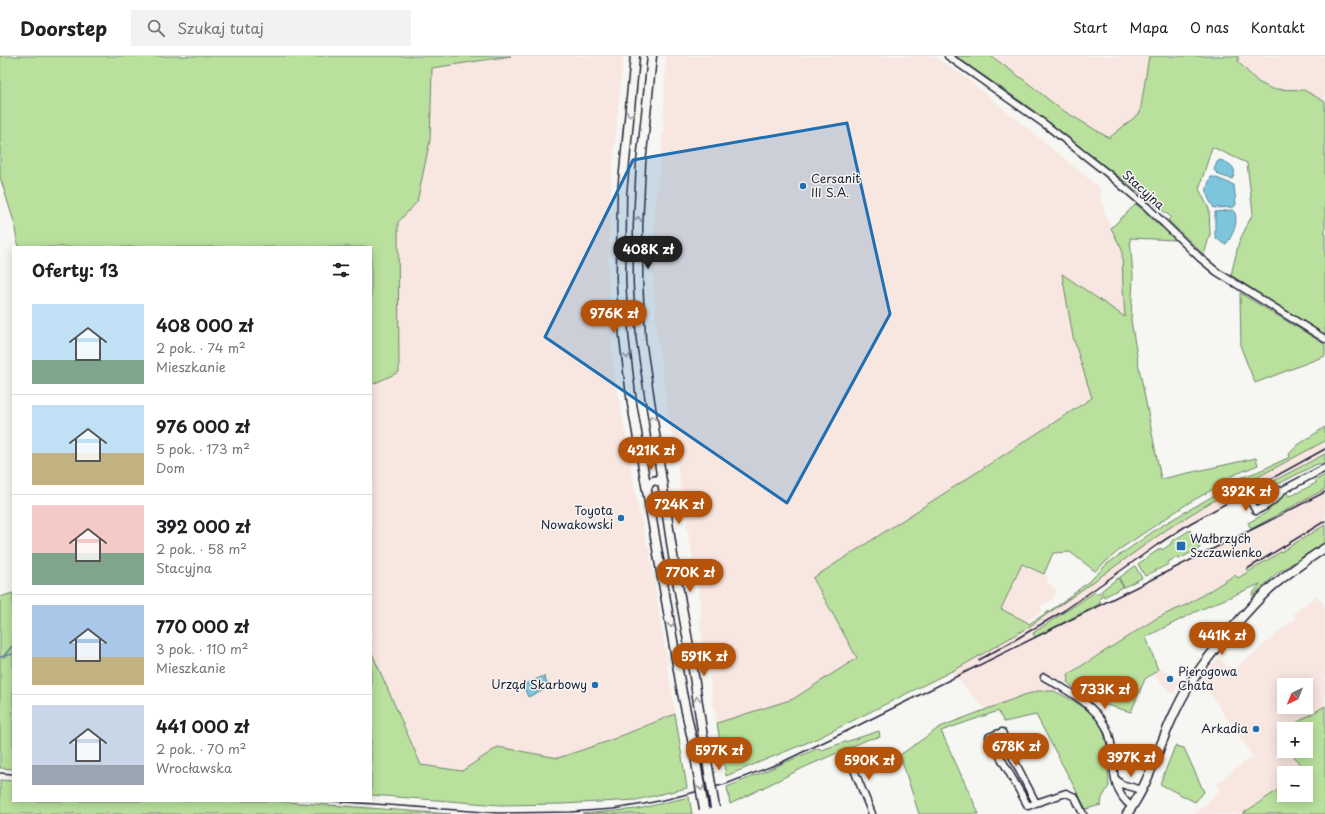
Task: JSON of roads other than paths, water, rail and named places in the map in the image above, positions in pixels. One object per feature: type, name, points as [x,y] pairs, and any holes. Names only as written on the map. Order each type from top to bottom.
[{"type":"main road","points":[[635,56],[622,193],[621,279],[624,337],[632,404],[682,693],[705,812]]},
{"type":"main road","points":[[652,56],[641,163],[638,226],[638,282],[641,340],[675,569],[692,663],[715,811]]},
{"type":"main road","points":[[647,488],[653,480],[663,484]]},
{"type":"main road","points":[[1129,811],[1142,790],[1176,708],[1190,682],[1204,662],[1265,593],[1289,573],[1325,548]]},
{"type":"main road","points":[[677,662],[681,666],[689,666],[692,663]]},
{"type":"street","name":"Stacyjna","points":[[948,56],[1046,125],[1107,173],[1147,207],[1195,254],[1217,272],[1325,339]]},
{"type":"street","points":[[1283,490],[1278,497],[1267,506],[1256,511],[1251,502],[1270,493],[1283,490],[1325,468]]},
{"type":"street","points":[[1044,677],[1084,702],[1099,716],[1106,727],[1110,737],[1114,776],[1129,811]]},
{"type":"street","points":[[1036,803],[1012,756],[1002,732],[989,737],[1028,806],[1066,793],[1075,797],[1083,814]]},
{"type":"street","points":[[848,755],[872,814]]},
{"type":"street","points":[[1002,761],[1012,756]]},
{"type":"street","points":[[1114,776],[1121,784],[1142,790]]},
{"type":"street","points":[[1014,782],[1023,778]]},
{"type":"street","points":[[1120,793],[1127,786]]},
{"type":"water","points":[[1220,160],[1227,163],[1234,169],[1232,179],[1219,175],[1214,170],[1217,162]]},
{"type":"water","points":[[1211,177],[1234,185],[1236,204],[1234,207],[1214,208],[1207,193],[1207,186]]},
{"type":"water","points":[[1233,210],[1236,218],[1235,227],[1229,241],[1224,244],[1216,238],[1215,235],[1215,212]]},
{"type":"water","points":[[544,676],[549,688],[528,697],[523,685]]},
{"type":"waterway","points":[[3,657],[12,646]]},
{"type":"waterway","points":[[0,657],[12,654]]},
{"type":"railway","points":[[979,660],[1065,610],[1189,524],[1325,449]]},
{"type":"railway","points":[[347,802],[498,813],[571,812],[613,809],[644,804],[726,784],[780,763],[849,730],[1325,492]]},
{"type":"railway","points":[[1247,569],[1325,521]]},
{"type":"railway","points":[[0,773],[12,774]]},
{"type":"place","name":"Cersanit III S.A.","points":[[803,186]]},
{"type":"place","name":"Toyota Nowakowski","points":[[621,518]]},
{"type":"place","name":"Wałbrzych Szczawienko","points":[[1181,546]]},
{"type":"place","name":"Pierogowa Chata","points":[[1170,679]]},
{"type":"place","name":"Urząd Skarbowy","points":[[595,685]]},
{"type":"place","name":"Arkadia","points":[[1256,729]]}]
